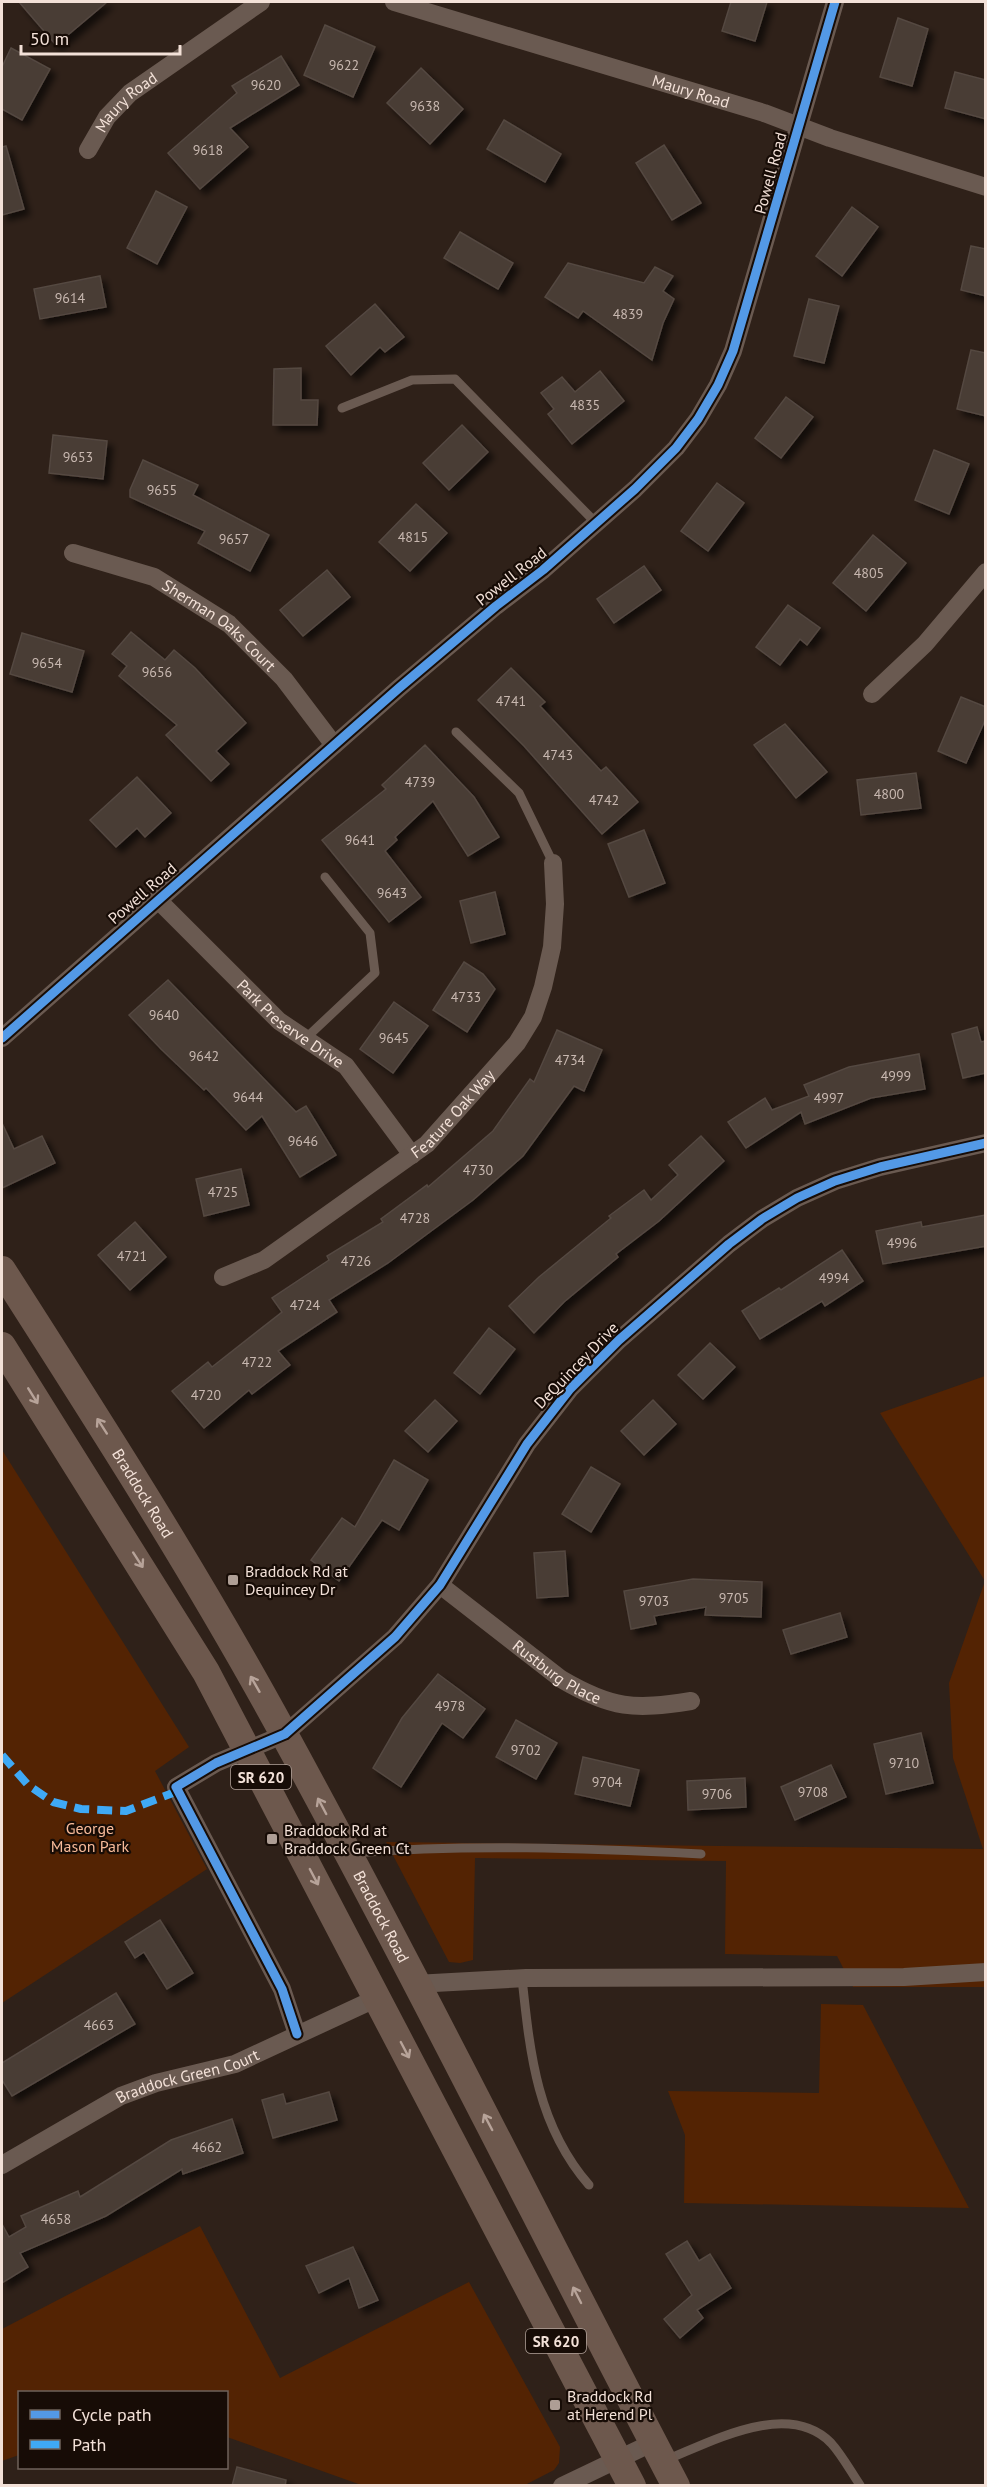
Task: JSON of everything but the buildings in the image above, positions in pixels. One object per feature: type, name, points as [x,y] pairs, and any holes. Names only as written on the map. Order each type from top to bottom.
[{"type":"main road","name":"Braddock Road","points":[[2,1270],[141,1486],[285,1734],[664,2463]]},
{"type":"main road","name":"SR 620","points":[[2,1346],[182,1632],[377,1998],[632,2486]]},
{"type":"street","name":"Maury Road","points":[[88,150],[107,117],[130,93],[261,2]]},
{"type":"street","name":"Maury Road","points":[[394,2],[799,126],[986,187]]},
{"type":"street","name":"Powell Road","points":[[2,1038],[334,745],[496,606],[597,524],[676,448],[698,419],[718,385],[747,309],[835,2]]},
{"type":"street","name":"Sherman Oaks Court","points":[[73,553],[154,578],[229,624],[284,679],[334,745]]},
{"type":"street","points":[[872,694],[925,644],[986,572]]},
{"type":"street","name":"Feature Oak Way","points":[[223,1277],[264,1260],[427,1144],[492,1074],[517,1043],[533,1017],[552,947],[555,904],[553,863]]},
{"type":"street","name":"Park Preserve Drive","points":[[157,899],[279,1021],[346,1066],[412,1155]]},
{"type":"street","name":"DeQuincey Drive","points":[[297,2034],[282,1989],[176,1787],[216,1763],[285,1734],[373,1659],[417,1614],[440,1585],[527,1444],[564,1396],[619,1340],[729,1244],[779,1209],[835,1181],[880,1167],[986,1143]]},
{"type":"street","name":"Rustburg Place","points":[[440,1585],[561,1679],[581,1691],[627,1707],[647,1708],[691,1701]]},
{"type":"street","points":[[415,1984],[522,1978],[904,1977],[986,1972]]},
{"type":"street","name":"Braddock Green Court","points":[[2,2165],[121,2096],[156,2083],[235,2064],[377,1998]]},
{"type":"street","points":[[562,2486],[618,2459],[664,2463]]},
{"type":"lane","points":[[342,408],[412,380],[455,379],[597,524]]},
{"type":"lane","points":[[456,732],[519,793],[553,863]]},
{"type":"lane","points":[[306,1038],[375,973],[370,933],[325,877]]},
{"type":"lane","points":[[347,1854],[429,1847],[560,1847],[701,1854]]},
{"type":"lane","points":[[522,1978],[530,2057],[545,2108],[571,2164],[589,2185]]},
{"type":"lane","points":[[664,2463],[748,2426],[785,2424],[816,2432],[831,2443],[860,2486]]},
{"type":"green space","points":[[985,1376],[985,1581],[880,1413]]},
{"type":"green space","name":"George Mason Park","points":[[2,1450],[189,1747],[155,1771],[207,1869],[2,2003]]},
{"type":"green space","points":[[985,1581],[985,1987],[853,1987],[837,1956],[725,1954],[726,1861],[475,1858],[473,1960],[460,1963],[449,1962],[386,1842],[983,1849],[953,1758],[949,1683]]},
{"type":"green space","points":[[821,2004],[863,2005],[969,2208],[684,2203],[685,2135],[668,2091],[819,2093]]},
{"type":"green space","points":[[200,2226],[280,2378],[469,2282],[560,2447],[559,2463],[554,2470],[525,2485],[364,2486],[228,2437],[228,2391],[18,2391],[18,2455],[2,2461],[2,2329]]},
{"type":"marked path","points":[[2,1755],[28,1785],[53,1802],[81,1809],[126,1811],[178,1791]]},
{"type":"cycle path","points":[[2,1038],[399,688],[496,606],[543,570],[635,489],[676,448],[698,419],[718,385],[733,351],[835,2]]},
{"type":"cycle path","points":[[297,2034],[282,1989],[176,1787],[216,1763],[285,1734],[395,1637],[440,1585],[527,1444],[570,1389],[619,1340],[729,1244],[762,1219],[797,1198],[835,1181],[880,1167],[986,1143]]},
{"type":"place","name":"Braddock Rd at Dequincey Dr","points":[[233,1580]]},
{"type":"place","name":"Braddock Rd at Braddock Green Ct","points":[[272,1839]]},
{"type":"place","name":"Braddock Rd at Herend Pl","points":[[555,2405]]}]
